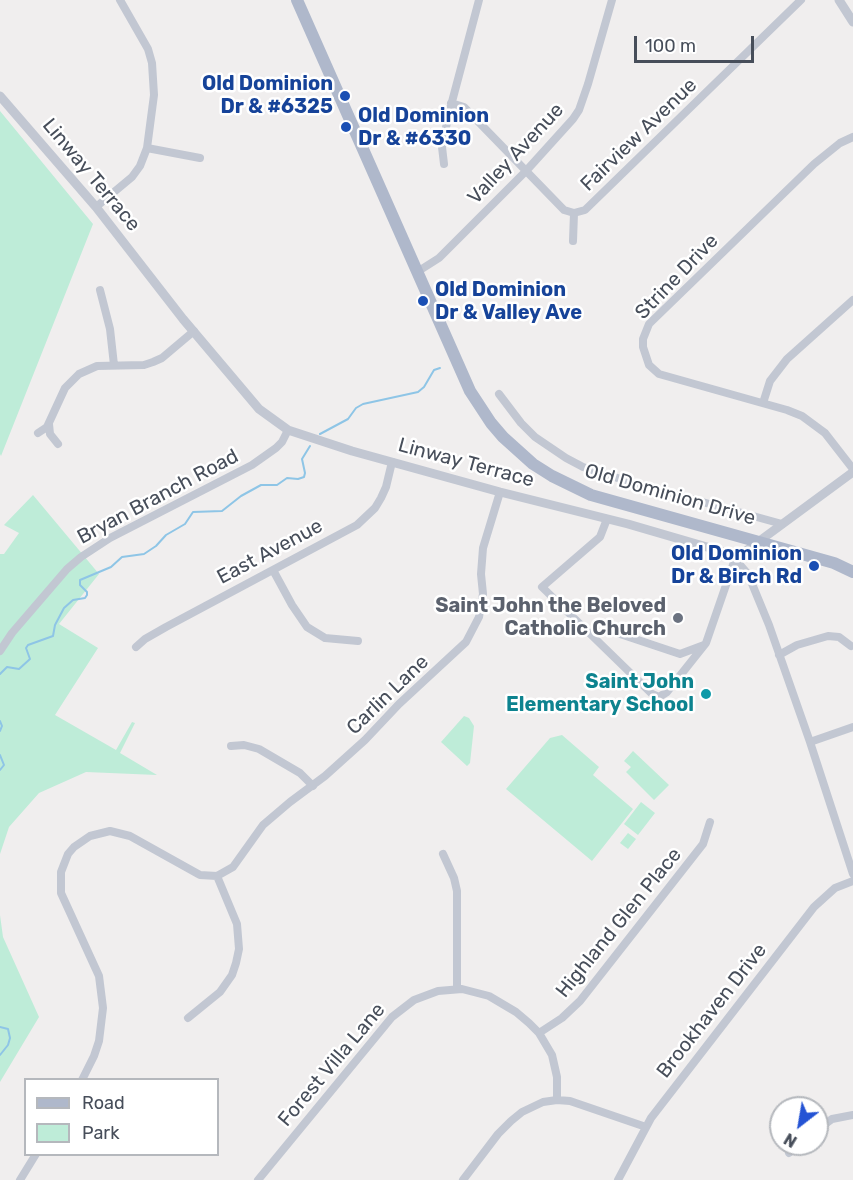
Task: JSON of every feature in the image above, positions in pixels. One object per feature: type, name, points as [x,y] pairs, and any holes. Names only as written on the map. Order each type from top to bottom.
[{"type":"main road","name":"Old Dominion Drive","points":[[297,0],[470,391],[503,437],[533,464],[591,495],[834,563],[853,572]]},
{"type":"street","points":[[96,207],[135,174],[145,158],[154,96],[152,63],[142,37],[120,0]]},
{"type":"street","points":[[444,164],[442,147],[451,103],[479,0]]},
{"type":"street","name":"Valley Avenue","points":[[417,272],[439,258],[526,171],[573,119],[579,110],[612,0]]},
{"type":"street","name":"Fairview Avenue","points":[[574,213],[585,210],[801,0]]},
{"type":"street","points":[[839,0],[853,22]]},
{"type":"street","name":"Linway Terrace","points":[[0,96],[96,207],[259,409],[288,430],[392,462],[724,552],[735,559]]},
{"type":"street","points":[[451,103],[464,107],[564,210],[574,213],[573,241]]},
{"type":"street","name":"Strine Drive","points":[[853,137],[814,164],[649,324],[643,339],[645,356],[649,365],[659,374],[787,410],[815,424],[835,444],[853,471]]},
{"type":"street","points":[[147,148],[200,158]]},
{"type":"street","points":[[100,290],[110,329],[114,365]]},
{"type":"street","points":[[763,403],[771,381],[787,359],[853,300]]},
{"type":"street","points":[[38,433],[50,423],[65,388],[71,380],[87,369],[153,362],[194,331]]},
{"type":"street","points":[[499,394],[520,423],[536,437],[583,467],[782,524]]},
{"type":"street","points":[[50,423],[50,434],[58,444]]},
{"type":"street","name":"Bryan Branch Road","points":[[0,651],[12,633],[81,556],[110,538],[252,465],[276,448],[288,430]]},
{"type":"street","name":"East Avenue","points":[[136,647],[166,627],[357,525],[381,498],[392,462]]},
{"type":"street","points":[[607,519],[600,537],[542,587],[652,694],[659,697],[667,692],[706,643],[735,559],[853,471]]},
{"type":"street","name":"Carlin Lane","points":[[217,876],[225,873],[240,861],[263,825],[313,786],[365,740],[399,704],[456,653],[472,634],[482,603],[483,548],[500,492]]},
{"type":"street","points":[[735,559],[748,574],[779,655],[853,874]]},
{"type":"street","points":[[273,570],[307,627],[325,638],[358,641]]},
{"type":"street","points":[[592,635],[608,630],[680,654],[706,643]]},
{"type":"street","points":[[779,655],[797,645],[828,636],[840,637],[850,646]]},
{"type":"street","points":[[810,742],[853,727]]},
{"type":"street","points":[[231,746],[244,745],[259,749],[300,773],[313,786]]},
{"type":"street","name":"Highland Glen Place","points":[[539,1034],[562,1018],[580,1001],[703,844],[711,822]]},
{"type":"street","points":[[83,1078],[99,1041],[103,1008],[99,976],[61,893],[61,872],[68,854],[90,836],[100,832],[120,832],[192,872],[217,876],[237,924],[239,949],[232,975],[220,992],[188,1018]]},
{"type":"street","points":[[443,854],[457,891],[457,989]]},
{"type":"street","name":"Brookhaven Drive","points":[[618,1180],[646,1127],[814,907],[831,891],[853,881]]},
{"type":"street","name":"Forest Villa Lane","points":[[258,1180],[392,1017],[408,1004],[426,994],[457,989],[476,991],[502,1002],[522,1017],[539,1034],[552,1055],[557,1077],[557,1100]]},
{"type":"street","points":[[463,1180],[498,1134],[511,1121],[534,1105],[557,1100],[570,1101],[646,1127]]},
{"type":"street","points":[[829,1121],[853,1115]]},
{"type":"street","points":[[20,1180],[35,1156]]},
{"type":"green space","points":[[0,111],[93,224],[1,456],[0,454]]},
{"type":"green space","points":[[33,495],[99,574],[59,624],[98,648],[55,715],[116,750],[132,722],[135,723],[120,753],[157,775],[86,772],[39,793],[9,827],[0,854],[0,554],[4,554],[19,533],[4,525]]},
{"type":"green space","points":[[464,716],[469,718],[474,726],[470,763],[467,766],[441,742]]},
{"type":"green space","points":[[562,735],[599,767],[593,775],[633,809],[592,861],[506,789],[550,738]]},
{"type":"green space","points":[[633,751],[669,785],[654,800],[626,772],[631,767],[624,761]]},
{"type":"green space","points":[[641,802],[655,813],[638,835],[624,824]]},
{"type":"green space","points":[[628,833],[636,839],[628,849],[620,843]]},
{"type":"green space","points":[[0,915],[3,937],[39,1017],[0,1082]]},
{"type":"waterway","points":[[320,434],[348,419],[356,408],[363,404],[418,392],[424,387],[434,370],[440,368]]},
{"type":"waterway","points":[[0,674],[7,667],[19,669],[30,659],[26,648],[28,645],[53,636],[55,625],[64,608],[73,600],[85,598],[87,595],[80,585],[80,580],[111,567],[122,557],[144,554],[166,535],[185,524],[193,512],[222,511],[241,496],[261,485],[277,485],[287,478],[304,477],[302,459],[310,446]]},
{"type":"waterway","points":[[0,721],[2,726],[0,731]]},
{"type":"waterway","points":[[0,755],[4,765],[0,770]]},
{"type":"waterway","points":[[0,1027],[8,1029],[10,1038],[8,1045],[0,1055]]},
{"type":"place","name":"Old Dominion Dr & #6325","points":[[345,96]]},
{"type":"place","name":"Old Dominion Dr & #6330","points":[[346,127]]},
{"type":"place","name":"Old Dominion Dr & Valley Ave","points":[[423,301]]},
{"type":"place","name":"Old Dominion Dr & Birch Rd","points":[[814,566]]},
{"type":"place","name":"Saint John the Beloved Catholic Church","points":[[678,618]]},
{"type":"place","name":"Saint John Elementary School","points":[[706,694]]}]
